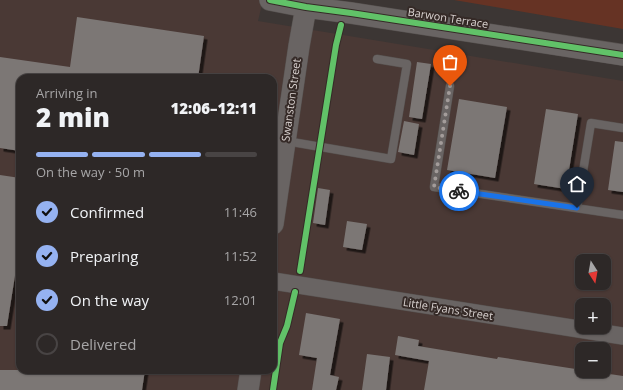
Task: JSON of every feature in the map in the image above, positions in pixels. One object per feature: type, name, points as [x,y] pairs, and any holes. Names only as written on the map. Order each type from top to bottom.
[{"type":"street","name":"Barwon Terrace","points":[[270,0],[307,4],[358,14],[623,55]]},
{"type":"street","name":"Swanston Street","points":[[277,196],[299,46],[307,4]]},
{"type":"street","name":"Little Fyans Street","points":[[277,282],[623,336]]},
{"type":"street","points":[[248,390],[250,374]]},
{"type":"lane","points":[[285,141],[391,159],[407,64],[377,59]]},
{"type":"lane","points":[[450,86],[434,187],[623,215]]},
{"type":"lane","points":[[577,208],[591,123],[623,128]]},
{"type":"shaded area","points":[[0,0],[263,0],[258,21],[623,81],[623,390],[0,390]]},
{"type":"shaded area","points":[[454,0],[623,0],[623,29]]},
{"type":"building","points":[[77,17],[204,36],[199,74],[16,74],[16,150],[0,148],[0,57],[70,67]]},
{"type":"building","points":[[417,62],[431,64],[422,119],[409,117]]},
{"type":"building","points":[[459,99],[507,107],[495,178],[447,170]]},
{"type":"building","points":[[546,109],[578,114],[566,189],[534,184]]},
{"type":"building","points":[[404,121],[419,124],[414,155],[398,152]]},
{"type":"building","points":[[615,141],[623,142],[623,192],[608,190]]},
{"type":"building","points":[[0,175],[16,177],[16,269],[7,326],[0,326]]},
{"type":"building","points":[[318,188],[330,190],[325,225],[313,223]]},
{"type":"building","points":[[347,221],[367,224],[362,250],[343,247]]},
{"type":"building","points":[[306,313],[340,319],[330,375],[339,377],[336,390],[312,390],[317,358],[299,355]]},
{"type":"building","points":[[398,336],[419,340],[418,346],[497,359],[498,357],[575,369],[575,378],[611,378],[611,374],[623,376],[623,390],[424,390],[429,361],[395,355]]},
{"type":"building","points":[[367,354],[390,357],[386,390],[362,390]]},
{"type":"building","points":[[0,370],[16,370],[16,374],[144,374],[142,390],[0,390]]},
{"type":"cycle path","points":[[270,0],[306,7],[623,55]]},
{"type":"cycle path","points":[[300,271],[336,45],[341,25]]},
{"type":"cycle path","points":[[277,363],[280,343],[287,326],[295,292]]},
{"type":"cycle path","points":[[273,390],[275,374]]},
{"type":"way so far","points":[[450,86],[434,187],[459,191]]},
{"type":"route","points":[[459,191],[577,208]]}]
